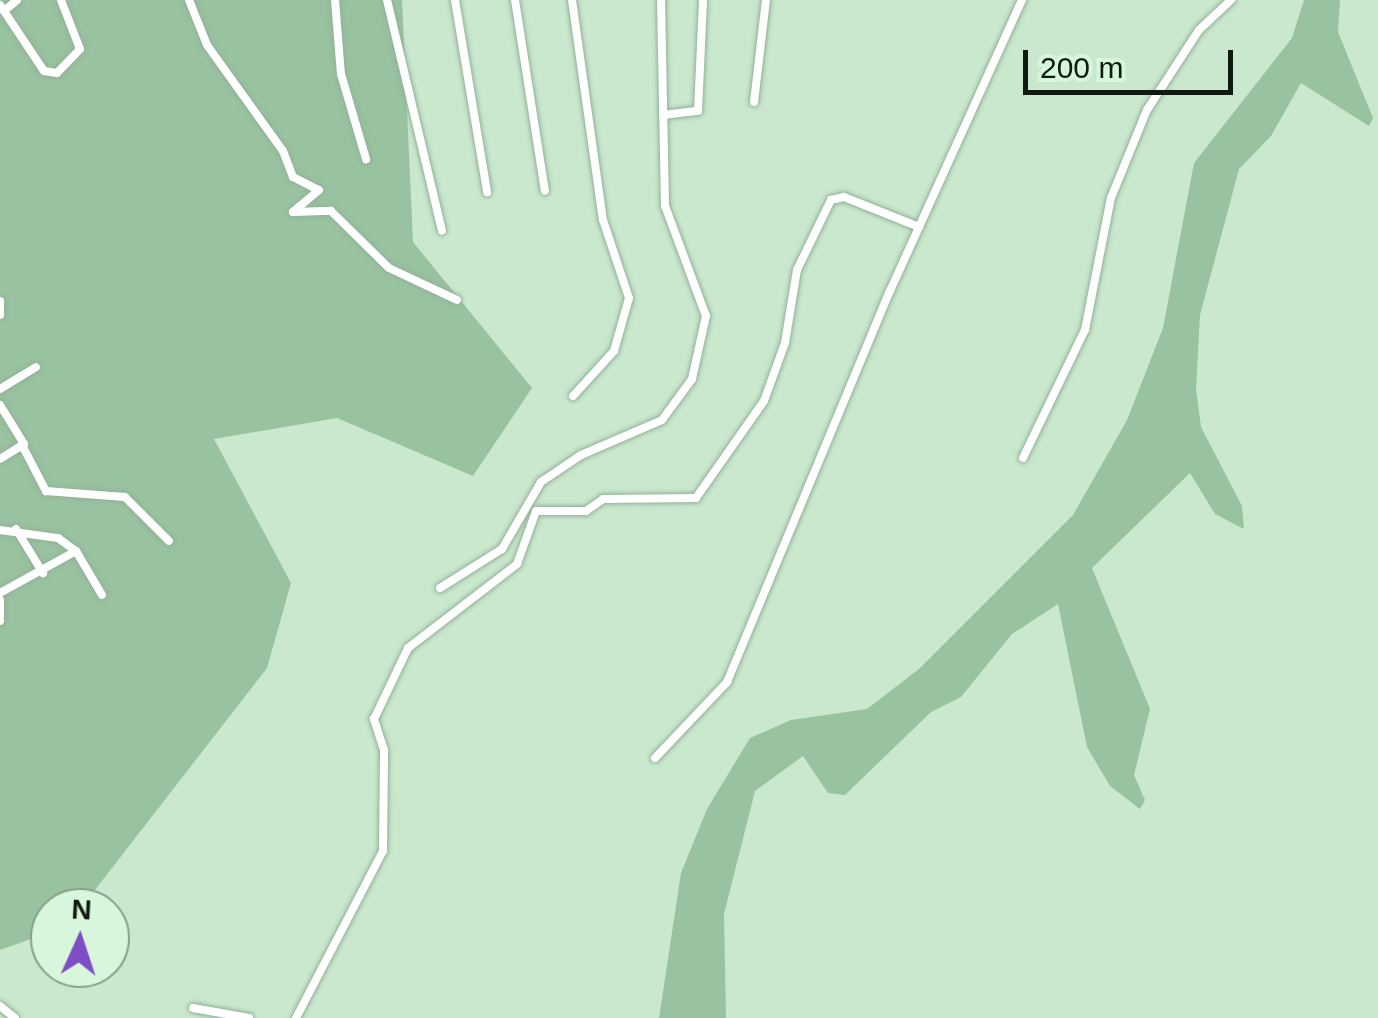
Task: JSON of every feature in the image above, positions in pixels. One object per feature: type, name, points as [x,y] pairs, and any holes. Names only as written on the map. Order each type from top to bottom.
[{"type":"street","points":[[17,0],[2,9],[44,70],[62,72],[80,41],[61,0]]},
{"type":"street","points":[[189,0],[207,45],[283,151],[292,177],[319,190],[293,212],[331,211],[389,268],[457,300]]},
{"type":"street","points":[[334,0],[341,74],[366,159]]},
{"type":"street","points":[[387,0],[442,231]]},
{"type":"street","points":[[454,0],[486,192]]},
{"type":"street","points":[[514,0],[545,191]]},
{"type":"street","points":[[572,0],[602,220],[629,298],[614,351],[574,396]]},
{"type":"street","points":[[296,1018],[382,852],[384,750],[374,719],[402,656],[516,564],[532,512],[549,475],[662,420],[692,379],[706,316],[665,206],[661,0]]},
{"type":"street","points":[[663,115],[698,111],[703,0]]},
{"type":"street","points":[[754,102],[766,0]]},
{"type":"street","points":[[655,758],[727,682],[919,227],[1022,0]]},
{"type":"street","points":[[1023,458],[1085,330],[1111,198],[1148,110],[1199,30],[1231,0]]},
{"type":"street","points":[[440,588],[502,549],[532,512],[586,511],[603,499],[691,502],[764,402],[785,343],[797,270],[828,203],[844,197],[919,227]]},
{"type":"street","points":[[0,301],[0,316]]},
{"type":"street","points":[[0,389],[36,367]]},
{"type":"street","points":[[0,405],[46,492],[124,497],[169,541]]},
{"type":"street","points":[[0,459],[23,447]]},
{"type":"street","points":[[0,530],[16,529],[76,550],[102,596]]},
{"type":"street","points":[[16,529],[43,573]]},
{"type":"street","points":[[0,620],[0,596],[76,550]]},
{"type":"street","points":[[0,1006],[15,1018]]},
{"type":"street","points":[[193,1008],[249,1018]]},
{"type":"green space","points":[[0,0],[402,0],[413,242],[532,388],[473,476],[337,418],[214,439],[291,583],[267,668],[96,888],[30,888],[30,939],[0,950]]},
{"type":"green space","points":[[1304,0],[1340,0],[1338,32],[1373,118],[1369,126],[1301,83],[1271,136],[1239,169],[1200,315],[1196,389],[1201,427],[1242,506],[1244,529],[1215,514],[1190,473],[1092,568],[1150,709],[1134,775],[1145,800],[1140,809],[1110,786],[1087,747],[1058,604],[1012,634],[961,697],[931,712],[845,795],[828,793],[803,756],[755,791],[724,914],[726,1018],[659,1018],[681,873],[707,809],[750,738],[791,720],[867,709],[919,669],[1073,515],[1127,420],[1163,328],[1194,163],[1292,38]]}]
